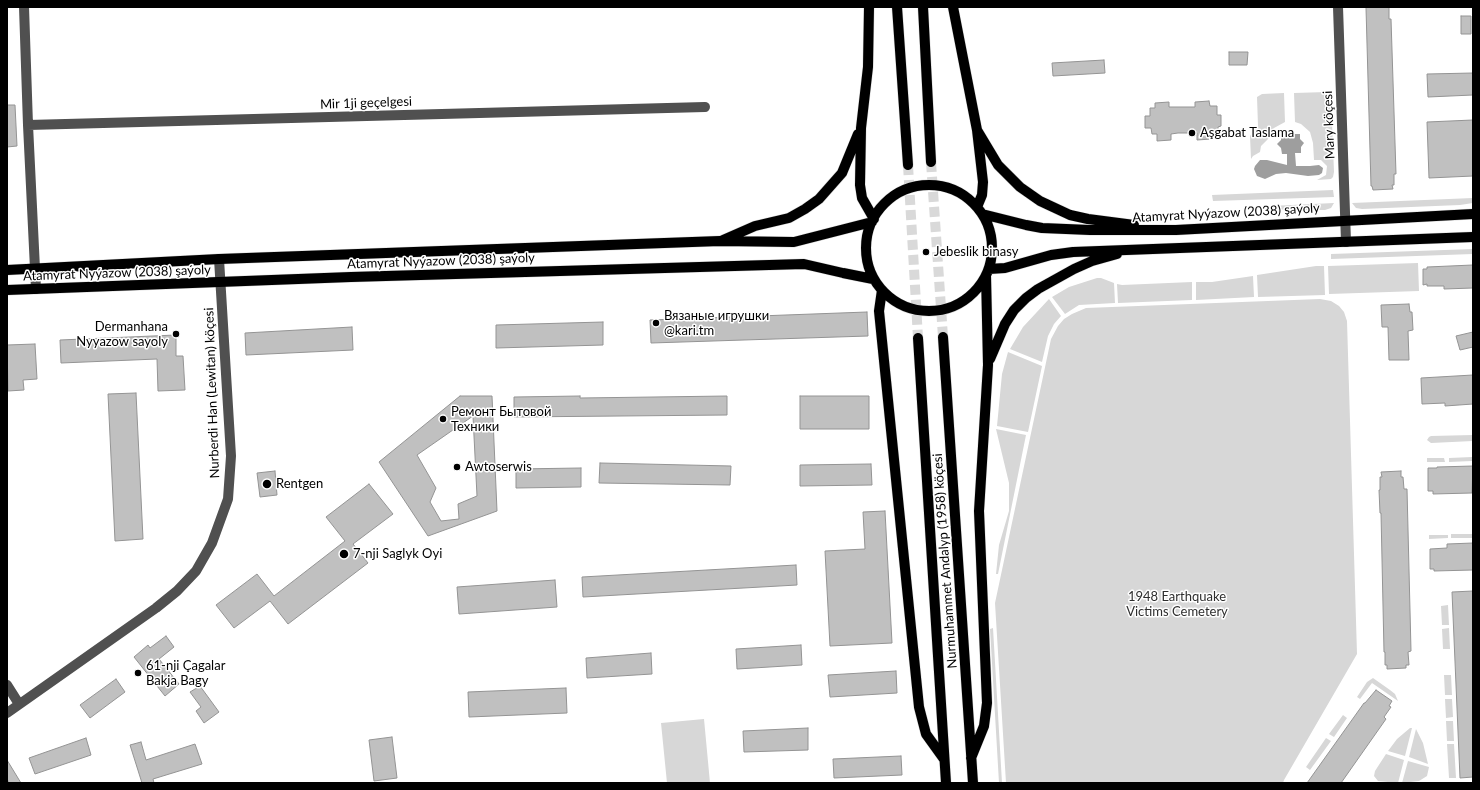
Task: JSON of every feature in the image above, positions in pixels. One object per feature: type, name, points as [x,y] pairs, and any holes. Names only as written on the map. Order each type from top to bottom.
[{"type":"main road","points":[[869,7],[868,67],[861,128],[860,186],[862,198],[873,220]]},
{"type":"main road","points":[[897,7],[908,165]]},
{"type":"main road","points":[[923,7],[931,162]]},
{"type":"main road","points":[[953,7],[977,130],[982,182],[980,211]]},
{"type":"main road","points":[[720,241],[755,226],[789,218],[819,199],[842,173],[861,128]]},
{"type":"main road","points":[[977,130],[997,164],[1010,178],[1020,187],[1054,209],[1088,220],[1176,230]]},
{"type":"main road","points":[[922,186],[938,186],[953,190],[966,197],[980,211],[988,226],[992,253],[987,272],[979,286],[970,296],[959,303],[947,308],[934,310],[921,310],[908,307],[896,301],[882,290],[873,279],[866,248],[868,235],[873,220],[882,206],[894,196],[908,189],[922,186]]},
{"type":"main road","name":"Atamyrat Nyýazow (2038) şaýoly","points":[[980,211],[1042,228],[1090,230],[1176,230],[1473,214]]},
{"type":"main road","name":"Atamyrat Nyýazow (2038) şaýoly","points":[[7,270],[35,270],[219,259],[720,241],[794,242],[873,220]]},
{"type":"main road","points":[[987,272],[1050,255],[1072,252],[1473,237]]},
{"type":"main road","points":[[988,365],[1004,324],[1014,310],[1026,298],[1055,279],[1092,261],[1135,249]]},
{"type":"main road","name":"Atamyrat Nyýazow (2038) şaýoly","points":[[7,290],[221,281],[804,264],[843,274],[873,279]]},
{"type":"main road","points":[[971,758],[984,726],[987,703],[979,511],[988,365],[987,272]]},
{"type":"main road","points":[[882,290],[879,311],[919,707],[926,734],[944,759]]},
{"type":"main road","name":"Nurmuhammet Andalyp (1958) köçesi","points":[[943,337],[972,783]]},
{"type":"main road","name":"Nurmuhammet Andalyp (1958) köçesi","points":[[918,338],[946,783]]},
{"type":"street","points":[[24,7],[36,289]]},
{"type":"street","name":"Mary köçesi","points":[[1338,7],[1346,242]]},
{"type":"street","name":"Mir 1ji geçelgesi","points":[[28,125],[704,107]]},
{"type":"street","name":"Nurberdi Han (Lewitan) köçesi","points":[[7,713],[178,591],[196,571],[212,542],[228,499],[231,456],[219,259]]},
{"type":"street","points":[[7,685],[19,704]]},
{"type":"green space","points":[[1327,92],[1331,97],[1334,172],[1331,179],[1317,180],[1326,175],[1327,166],[1321,160],[1314,160],[1313,143],[1310,132],[1301,124],[1295,122],[1294,93]]},
{"type":"green space","points":[[1284,93],[1285,122],[1274,128],[1268,139],[1261,146],[1260,152],[1251,159],[1250,136],[1258,126],[1257,97],[1262,94]]},
{"type":"green space","points":[[1333,190],[1334,197],[1213,201],[1212,195]]},
{"type":"green space","points":[[1473,198],[1473,203],[1460,205],[1362,209],[1356,208],[1352,203]]},
{"type":"green space","points":[[1334,203],[1331,208],[1325,210],[1286,210],[1271,208],[1270,206]]},
{"type":"green space","points":[[1473,249],[1473,254],[1331,259],[1331,254]]},
{"type":"green space","points":[[1418,263],[1419,291],[1329,294],[1328,266]]},
{"type":"green space","points":[[1324,266],[1325,295],[1258,297],[1257,275]]},
{"type":"green space","points":[[1253,276],[1254,297],[1196,300],[1196,282],[1212,282]]},
{"type":"green space","points":[[1097,278],[1114,283],[1115,303],[1079,305],[1065,314],[1052,297],[1069,287]]},
{"type":"green space","points":[[1192,282],[1192,300],[1118,303],[1117,284]]},
{"type":"green space","points":[[1049,299],[1061,316],[1054,324],[1048,336],[1042,362],[1010,349],[1023,327]]},
{"type":"green space","name":"1948 Earthquake Victims Cemetery","points":[[1320,299],[1331,301],[1339,306],[1344,312],[1347,321],[1357,654],[1283,783],[1006,783],[995,603],[1051,339],[1058,326],[1064,319],[1086,308]]},
{"type":"green space","points":[[1008,352],[1042,366],[1028,432],[997,426],[1002,374]]},
{"type":"green space","points":[[996,429],[1026,435],[998,574],[996,574],[999,545],[1009,511],[1009,483]]},
{"type":"green space","points":[[1473,435],[1473,441],[1431,443],[1427,440],[1431,436]]},
{"type":"green space","points":[[1472,457],[1472,461],[1449,462],[1449,458]]},
{"type":"green space","points":[[1427,458],[1444,458],[1445,462],[1427,462]]},
{"type":"green space","points":[[1451,534],[1473,534],[1473,538],[1451,538]]},
{"type":"green space","points":[[1429,535],[1448,535],[1448,538],[1429,539]]},
{"type":"green space","points":[[1448,605],[1449,625],[1442,625],[1441,606]]},
{"type":"green space","points":[[993,628],[1002,783],[999,783],[990,629]]},
{"type":"green space","points":[[1449,628],[1450,649],[1443,649],[1442,629]]},
{"type":"green space","points":[[1444,675],[1451,675],[1452,695],[1445,695]]},
{"type":"green space","points":[[1373,678],[1395,694],[1398,701],[1372,683],[1360,699],[1357,697],[1367,682]]},
{"type":"green space","points":[[1445,699],[1452,699],[1453,717],[1446,718]]},
{"type":"green space","points":[[1343,715],[1347,718],[1334,737],[1329,734]]},
{"type":"green space","points":[[704,719],[710,783],[667,783],[661,723]]},
{"type":"green space","points":[[1446,721],[1453,721],[1454,741],[1447,741]]},
{"type":"green space","points":[[1412,728],[1405,756],[1388,751],[1397,739]]},
{"type":"green space","points":[[1416,729],[1423,743],[1428,764],[1409,757]]},
{"type":"green space","points":[[1326,738],[1331,741],[1310,770],[1306,767]]},
{"type":"green space","points":[[1447,744],[1454,744],[1456,778],[1449,778]]},
{"type":"green space","points":[[1386,754],[1404,760],[1398,783],[1378,781],[1374,776],[1375,771]]},
{"type":"green space","points":[[1408,761],[1429,767],[1427,776],[1419,781],[1402,783]]},
{"type":"shaded area","points":[[1290,130],[1295,134],[1300,134],[1300,139],[1304,143],[1301,147],[1301,153],[1295,153],[1296,166],[1319,165],[1323,168],[1322,173],[1319,175],[1308,176],[1286,173],[1276,174],[1265,179],[1257,176],[1254,169],[1260,160],[1267,160],[1287,165],[1287,154],[1282,154],[1281,148],[1277,144],[1281,140],[1281,135],[1286,134]]},
{"type":"building","points":[[1367,7],[1389,7],[1389,19],[1391,19],[1396,174],[1394,174],[1394,185],[1392,185],[1393,189],[1373,190],[1371,186]]},
{"type":"building","points":[[1461,16],[1471,16],[1471,34],[1461,34]]},
{"type":"building","points":[[1229,52],[1248,52],[1247,65],[1229,65]]},
{"type":"building","points":[[1104,60],[1105,73],[1053,76],[1052,63]]},
{"type":"building","points":[[1473,73],[1473,95],[1428,97],[1427,74]]},
{"type":"building","points":[[1209,101],[1210,106],[1217,106],[1217,115],[1221,115],[1221,126],[1218,127],[1218,132],[1211,132],[1211,139],[1197,140],[1197,133],[1178,133],[1171,134],[1171,140],[1157,141],[1157,134],[1152,134],[1151,128],[1145,128],[1145,116],[1150,116],[1150,108],[1155,108],[1155,103],[1169,102],[1169,107],[1195,107],[1195,102]]},
{"type":"building","points":[[7,105],[15,105],[17,146],[7,147]]},
{"type":"building","points":[[1473,120],[1473,176],[1429,178],[1427,122]]},
{"type":"building","points":[[1473,265],[1473,288],[1444,289],[1444,286],[1423,285],[1423,269],[1427,269],[1427,267]]},
{"type":"building","points":[[1409,304],[1410,312],[1412,312],[1413,330],[1408,331],[1409,360],[1389,360],[1388,327],[1382,327],[1381,305]]},
{"type":"building","points":[[867,312],[868,336],[651,343],[650,320]]},
{"type":"building","points":[[603,322],[603,345],[496,348],[496,325]]},
{"type":"building","points":[[352,327],[353,350],[246,355],[245,333]]},
{"type":"building","points":[[1473,332],[1473,347],[1460,350],[1456,336]]},
{"type":"building","points":[[176,335],[176,356],[183,356],[185,390],[158,391],[157,359],[61,363],[60,340]]},
{"type":"building","points":[[35,344],[37,379],[23,380],[24,390],[8,391],[7,345]]},
{"type":"building","points":[[1473,375],[1473,404],[1445,406],[1445,403],[1422,404],[1421,378]]},
{"type":"building","points":[[136,393],[143,539],[115,541],[108,394]]},
{"type":"building","points":[[460,396],[492,396],[497,511],[428,536],[379,462]],"holes":[[[473,416],[477,496],[458,504],[459,519],[441,521],[430,502],[436,488],[417,455]]]},
{"type":"building","points":[[580,396],[580,398],[727,396],[727,415],[514,417],[514,397]]},
{"type":"building","points":[[800,396],[869,396],[869,429],[800,429]]},
{"type":"building","points":[[600,463],[731,466],[730,485],[599,483]]},
{"type":"building","points":[[871,464],[872,485],[800,486],[800,465]]},
{"type":"building","points":[[1473,466],[1472,493],[1433,494],[1433,491],[1428,491],[1428,468]]},
{"type":"building","points":[[581,468],[581,487],[516,488],[516,469]]},
{"type":"building","name":"Rentgen","points":[[275,471],[277,495],[260,497],[257,473]]},
{"type":"building","points":[[1401,471],[1404,489],[1407,489],[1411,651],[1408,652],[1409,665],[1406,665],[1406,668],[1387,669],[1387,665],[1385,665],[1384,652],[1381,513],[1379,490],[1380,477],[1382,477],[1381,472]]},
{"type":"building","name":"7-nji Saglyk Oyi","points":[[369,484],[393,514],[353,544],[368,563],[288,624],[270,601],[234,628],[216,605],[257,574],[274,596],[345,541],[326,517]]},
{"type":"building","points":[[885,511],[892,643],[830,646],[825,551],[865,549],[863,512]]},
{"type":"building","points":[[1473,543],[1473,570],[1434,571],[1434,569],[1430,569],[1430,549],[1447,548],[1447,544]]},
{"type":"building","points":[[796,565],[797,585],[583,597],[582,577]]},
{"type":"building","points":[[555,580],[557,607],[459,614],[457,587]]},
{"type":"building","points":[[1473,591],[1473,777],[1460,778],[1452,592]]},
{"type":"building","points":[[166,636],[174,647],[159,659],[179,684],[165,696],[134,657],[148,645],[150,648]]},
{"type":"building","points":[[801,645],[802,665],[737,669],[736,649]]},
{"type":"building","points":[[651,653],[652,674],[587,678],[586,658]]},
{"type":"building","points":[[896,671],[897,693],[830,697],[828,675]]},
{"type":"building","points":[[116,679],[125,692],[90,718],[80,705]]},
{"type":"building","points":[[200,686],[219,712],[204,723],[196,711],[201,707],[190,692]]},
{"type":"building","points":[[566,688],[567,713],[469,717],[468,692]]},
{"type":"building","points":[[1376,690],[1392,701],[1389,706],[1391,707],[1384,717],[1386,719],[1341,783],[1307,783],[1364,703]]},
{"type":"building","points":[[808,728],[808,750],[744,752],[743,731]]},
{"type":"building","points":[[392,737],[397,778],[374,781],[369,740]]},
{"type":"building","points":[[86,738],[91,755],[35,774],[29,758]]},
{"type":"building","points":[[141,742],[146,760],[195,744],[202,764],[153,779],[154,783],[142,783],[130,745]]},
{"type":"building","points":[[901,756],[902,775],[834,778],[833,759]]},
{"type":"building","points":[[7,760],[21,783],[9,783],[7,779]]},
{"type":"tunnel","points":[[931,162],[943,337]]},
{"type":"tunnel","points":[[908,165],[918,338]]},
{"type":"place","name":"Aşgabat Taslama","points":[[1192,133]]},
{"type":"place","name":"Jebeslik binasy","points":[[926,252]]},
{"type":"place","name":"Вязаные игрушки @kari.tm","points":[[656,323]]},
{"type":"place","name":"Dermanhana Nyyazow sayoly","points":[[176,334]]},
{"type":"place","name":"Ремонт Бытовой Техники","points":[[443,419]]},
{"type":"place","name":"Awtoserwis","points":[[457,467]]},
{"type":"place","name":"Rentgen","points":[[267,484]]},
{"type":"place","name":"7-nji Saglyk Oyi","points":[[344,554]]},
{"type":"place","name":"61-nji Çagalar Bakja Bagy","points":[[138,673]]}]
